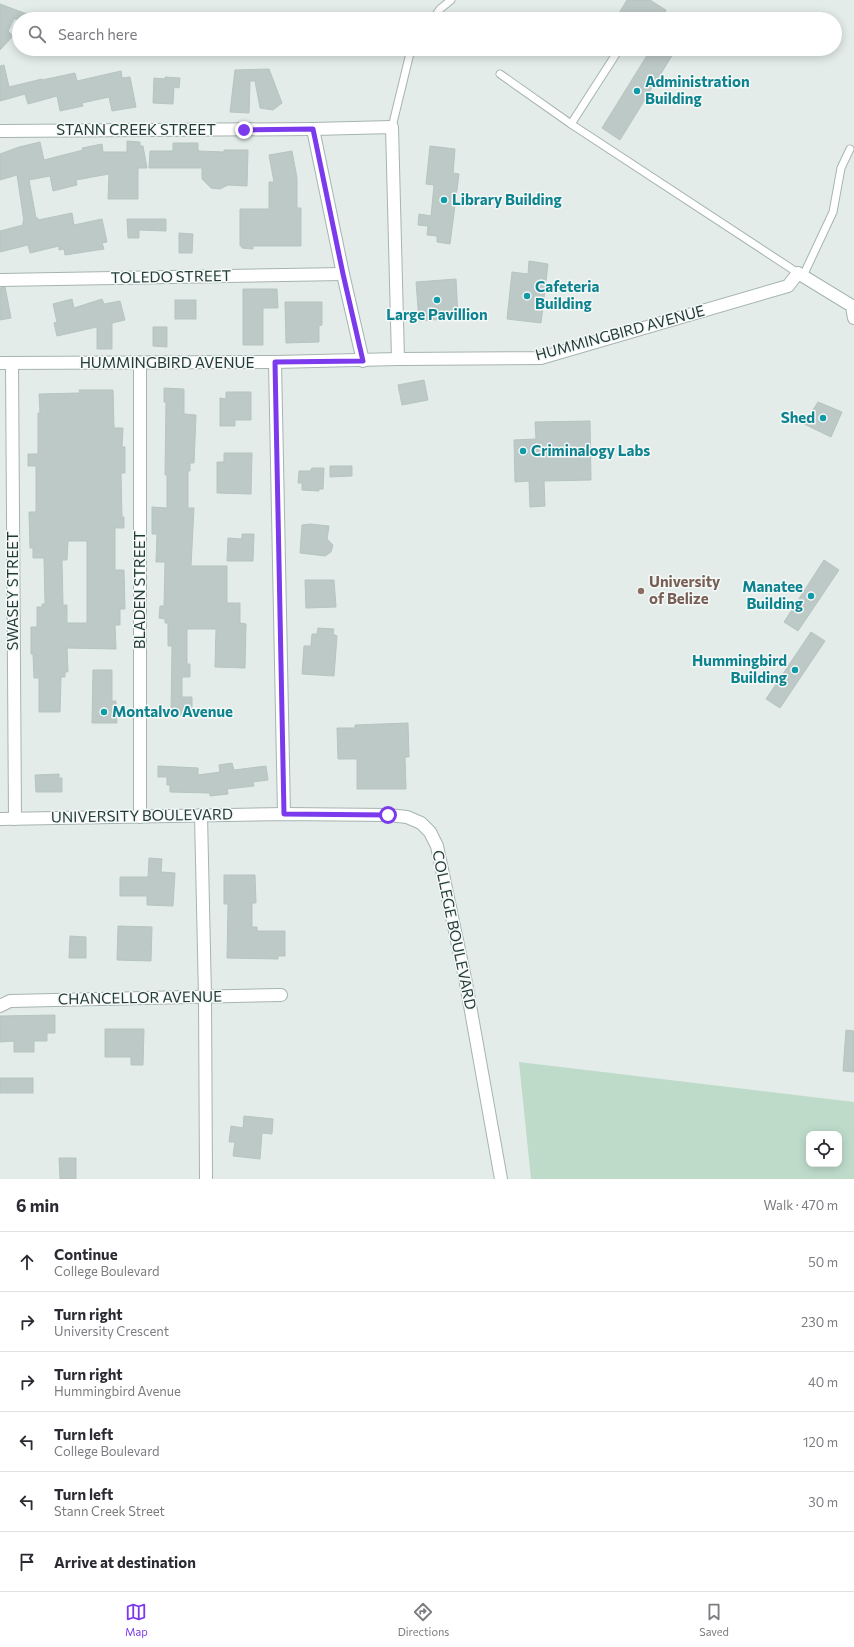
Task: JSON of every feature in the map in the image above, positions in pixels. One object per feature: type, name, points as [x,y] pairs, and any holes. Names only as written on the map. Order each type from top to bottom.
[{"type":"street","name":"STANN CREEK STREET","points":[[0,131],[392,127]]},
{"type":"street","points":[[392,127],[398,359]]},
{"type":"street","points":[[313,129],[343,274],[363,361]]},
{"type":"street","name":"TOLEDO STREET","points":[[0,280],[343,274]]},
{"type":"street","points":[[801,274],[852,306],[854,318]]},
{"type":"street","name":"HUMMINGBIRD AVENUE","points":[[0,363],[140,364],[541,358],[788,286],[801,274]]},
{"type":"street","points":[[275,362],[284,814]]},
{"type":"street","name":"SWASEY STREET","points":[[12,363],[15,819]]},
{"type":"street","name":"BLADEN STREET","points":[[140,364],[140,817]]},
{"type":"street","name":"UNIVERSITY BOULEVARD","points":[[0,819],[284,814]]},
{"type":"street","name":"COLLEGE BOULEVARD","points":[[284,814],[388,815],[407,817],[421,822],[430,832],[437,846],[466,983],[501,1179]]},
{"type":"street","points":[[201,815],[205,997],[206,1179]]},
{"type":"street","name":"CHANCELLOR AVENUE","points":[[0,1006],[10,1000],[281,995]]},
{"type":"lane","points":[[438,12],[451,0]]},
{"type":"lane","points":[[392,127],[409,56]]},
{"type":"lane","points":[[571,124],[615,56]]},
{"type":"lane","points":[[500,74],[571,124],[801,274],[834,212],[841,168],[850,149]]},
{"type":"green space","points":[[519,1062],[854,1102],[854,1179],[531,1179]]},
{"type":"building","points":[[627,0],[650,0],[666,10],[665,12],[620,12]]},
{"type":"building","points":[[0,4],[22,12],[12,12],[12,23],[8,31],[12,37],[0,50]]},
{"type":"building","name":"Administration Building","points":[[647,56],[672,56],[620,140],[602,128]]},
{"type":"building","points":[[4,65],[9,87],[75,73],[77,81],[121,71],[122,78],[130,77],[136,107],[112,111],[109,97],[82,103],[83,106],[60,111],[57,96],[28,104],[25,94],[0,101],[0,66]]},
{"type":"building","points":[[269,69],[282,103],[273,110],[260,108],[255,81],[250,81],[249,113],[230,112],[235,70]]},
{"type":"building","points":[[165,77],[180,78],[179,88],[174,87],[173,104],[153,103],[154,78],[165,79]]},
{"type":"building","points":[[127,141],[140,142],[140,146],[143,146],[147,168],[138,168],[138,199],[108,199],[109,174],[76,180],[77,185],[53,191],[50,176],[29,180],[36,218],[38,218],[38,220],[72,213],[74,225],[102,219],[107,242],[102,243],[104,249],[65,255],[64,249],[59,250],[59,246],[30,253],[28,245],[0,252],[0,231],[23,225],[24,221],[17,175],[0,180],[0,154],[19,147],[40,142],[44,160],[83,150],[82,148],[102,144],[103,152],[127,152]]},
{"type":"building","points":[[173,143],[198,143],[198,151],[224,152],[224,150],[248,150],[247,186],[228,185],[220,189],[211,188],[202,179],[202,168],[149,168],[150,151],[173,151]]},
{"type":"building","name":"Library Building","points":[[430,146],[455,149],[453,173],[459,174],[450,244],[437,242],[437,236],[427,235],[428,226],[418,225],[419,214],[431,216],[434,185],[426,184]]},
{"type":"building","points":[[292,151],[297,178],[297,208],[301,208],[301,246],[253,246],[253,249],[242,248],[242,246],[240,246],[240,209],[269,209],[269,182],[274,182],[269,155]]},
{"type":"building","points":[[127,219],[166,219],[166,231],[139,230],[139,238],[128,238]]},
{"type":"building","points":[[179,233],[193,234],[192,253],[179,253]]},
{"type":"building","name":"Cafeteria Building","points":[[529,261],[548,264],[541,323],[507,319],[512,272],[528,274]]},
{"type":"building","name":"Large Pavillion","points":[[456,279],[458,318],[419,321],[416,282]]},
{"type":"building","points":[[5,287],[11,318],[0,320],[0,288]]},
{"type":"building","points":[[243,289],[277,289],[278,308],[263,308],[263,345],[243,345]]},
{"type":"building","points":[[72,299],[74,308],[102,299],[104,304],[120,301],[125,320],[112,323],[112,349],[97,349],[97,327],[57,336],[54,323],[57,322],[53,304]]},
{"type":"building","points":[[175,300],[196,300],[196,319],[175,319]]},
{"type":"building","points":[[285,302],[322,302],[322,325],[319,326],[319,342],[286,343]]},
{"type":"building","points":[[153,327],[167,327],[167,347],[153,346]]},
{"type":"building","points":[[424,380],[428,400],[402,405],[398,385]]},
{"type":"building","points":[[164,388],[184,389],[184,414],[196,415],[194,463],[190,463],[190,471],[188,471],[188,508],[194,508],[191,566],[227,566],[227,603],[240,603],[240,623],[246,624],[245,668],[215,667],[216,629],[187,629],[187,664],[190,664],[190,677],[182,677],[182,697],[192,697],[192,713],[182,713],[182,715],[171,715],[172,646],[168,646],[168,623],[165,623],[165,619],[159,618],[160,606],[164,606],[165,562],[156,562],[157,534],[152,534],[152,507],[167,508],[167,475],[165,475],[166,402],[164,402]]},
{"type":"building","points":[[79,390],[113,390],[114,428],[123,428],[122,447],[125,447],[125,473],[121,473],[122,517],[124,517],[124,528],[115,528],[115,570],[124,570],[125,609],[120,609],[120,625],[115,625],[116,649],[67,648],[68,672],[65,672],[65,677],[61,677],[60,712],[39,712],[39,678],[34,678],[33,654],[31,654],[31,627],[37,627],[37,607],[42,607],[42,604],[45,604],[44,558],[33,558],[33,548],[30,548],[29,512],[36,512],[36,466],[28,466],[28,454],[38,454],[38,413],[40,413],[39,394],[80,393]],"holes":[[[68,541],[87,541],[87,623],[67,623],[67,605],[63,605],[62,560],[67,560]]]},
{"type":"building","points":[[226,392],[251,392],[251,420],[235,420],[235,426],[220,426],[220,398],[226,399]]},
{"type":"building","name":"Shed","points":[[818,402],[842,412],[831,437],[804,424]]},
{"type":"building","name":"Criminalogy Labs","points":[[590,421],[591,480],[544,481],[545,506],[530,507],[529,481],[515,482],[514,440],[536,439],[535,422]]},
{"type":"building","points":[[224,453],[252,453],[251,494],[217,493],[217,462],[224,462]]},
{"type":"building","points":[[330,466],[352,466],[352,476],[330,477]]},
{"type":"building","points":[[312,468],[324,468],[323,489],[319,489],[319,491],[302,490],[302,483],[298,483],[299,471],[310,471]]},
{"type":"building","points":[[310,524],[329,526],[327,539],[333,545],[331,552],[325,556],[300,553],[302,525]]},
{"type":"building","points":[[242,534],[254,534],[253,561],[227,561],[228,538],[242,539]]},
{"type":"building","name":"Manatee Building","points":[[824,560],[839,570],[798,631],[784,622]]},
{"type":"building","points":[[305,580],[334,580],[336,607],[306,608]]},
{"type":"building","points":[[318,628],[334,629],[333,634],[337,636],[334,676],[302,674],[304,646],[311,646],[312,634],[317,634]]},
{"type":"building","name":"Hummingbird Building","points":[[811,632],[825,641],[780,708],[766,699]]},
{"type":"building","points":[[93,670],[112,670],[112,701],[116,701],[117,723],[92,723]]},
{"type":"building","points":[[408,723],[409,757],[405,757],[406,789],[357,789],[357,759],[338,759],[337,728],[355,728],[355,725]]},
{"type":"building","points":[[232,763],[234,770],[266,766],[268,780],[253,782],[254,786],[227,789],[228,794],[210,796],[210,793],[170,792],[170,785],[167,785],[167,777],[158,777],[158,766],[198,768],[198,775],[220,772],[219,765]]},
{"type":"building","points":[[59,774],[59,778],[62,778],[62,792],[36,792],[35,775]]},
{"type":"building","points":[[149,858],[162,859],[161,872],[175,873],[173,906],[147,905],[147,896],[120,896],[120,877],[148,877]]},
{"type":"building","points":[[224,875],[255,875],[256,903],[252,903],[252,927],[257,927],[257,931],[285,931],[285,956],[278,956],[278,959],[227,958],[228,904],[224,904]]},
{"type":"building","points":[[118,926],[152,927],[151,961],[117,960]]},
{"type":"building","points":[[70,936],[86,937],[86,958],[69,958]]},
{"type":"building","points":[[55,1015],[55,1033],[47,1033],[47,1041],[34,1041],[34,1052],[14,1052],[14,1041],[0,1042],[0,1016]]},
{"type":"building","points":[[105,1029],[144,1029],[143,1065],[131,1065],[131,1057],[105,1057]]},
{"type":"building","points":[[846,1030],[854,1031],[854,1072],[843,1071]]},
{"type":"building","points":[[0,1078],[33,1078],[33,1093],[0,1093]]},
{"type":"building","points":[[244,1116],[273,1119],[272,1134],[262,1133],[260,1159],[233,1156],[235,1142],[229,1142],[231,1126],[243,1128]]},
{"type":"building","points":[[59,1158],[76,1158],[76,1179],[60,1179]]},
{"type":"place","name":"Administration Building","points":[[637,91]]},
{"type":"place","name":"Library Building","points":[[444,200]]},
{"type":"place","name":"Cafeteria Building","points":[[527,296]]},
{"type":"place","name":"Large Pavillion","points":[[437,300]]},
{"type":"place","name":"Shed","points":[[823,418]]},
{"type":"place","name":"Criminalogy Labs","points":[[523,451]]},
{"type":"place","name":"University of Belize","points":[[641,591]]},
{"type":"place","name":"Manatee Building","points":[[811,596]]},
{"type":"place","name":"Hummingbird Building","points":[[795,670]]},
{"type":"place","name":"Montalvo Avenue","points":[[104,712]]},
{"type":"route","points":[[244,130],[313,129],[343,274],[363,361],[275,362],[284,814],[388,815]]}]
